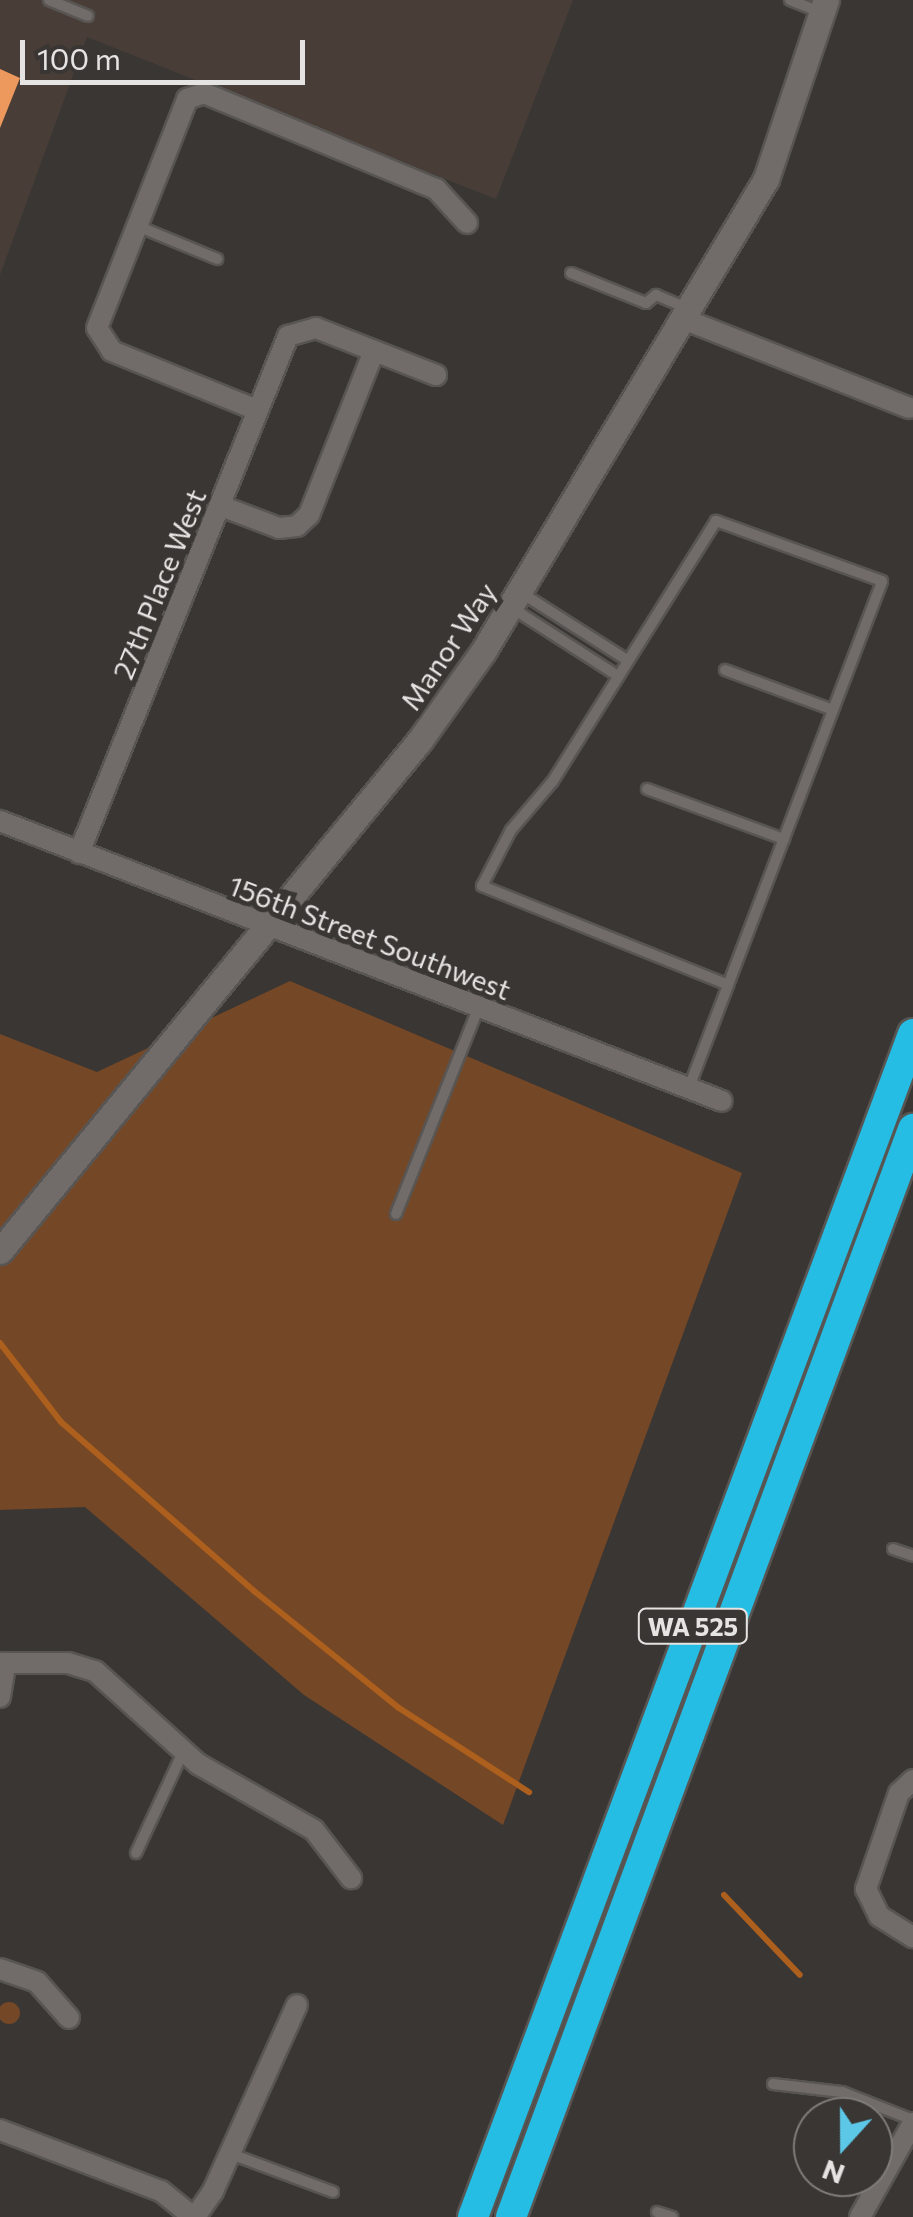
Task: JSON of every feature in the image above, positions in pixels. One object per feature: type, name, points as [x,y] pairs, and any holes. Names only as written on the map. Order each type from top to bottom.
[{"type":"highway","name":"WA 525","points":[[473,2217],[913,1034]]},
{"type":"highway","name":"WA 525","points":[[510,2217],[913,1128]]},
{"type":"street","name":"Manor Way","points":[[0,1251],[420,740],[516,600],[689,315],[766,179],[825,7]]},
{"type":"street","points":[[257,410],[112,352],[98,328],[134,225],[186,99],[204,93],[436,188],[468,223]]},
{"type":"street","points":[[689,315],[909,408]]},
{"type":"street","name":"27th Place West","points":[[79,852],[288,336],[316,328],[374,351]]},
{"type":"street","points":[[221,506],[279,528],[297,526],[309,515],[374,351],[436,376]]},
{"type":"street","name":"156th Street Southwest","points":[[0,821],[722,1101]]},
{"type":"street","points":[[0,1697],[3,1664],[68,1663],[95,1670],[183,1752],[314,1830],[351,1878]]},
{"type":"street","points":[[913,1780],[900,1793],[866,1888],[878,1916],[913,1937]]},
{"type":"street","points":[[0,1968],[37,1982],[70,2018]]},
{"type":"street","points":[[0,2130],[161,2191],[194,2217],[230,2154],[297,2005]]},
{"type":"street","points":[[860,2217],[913,2121]]},
{"type":"lane","points":[[49,0],[88,16]]},
{"type":"lane","points":[[790,0],[825,7]]},
{"type":"lane","points":[[134,225],[217,258]]},
{"type":"lane","points":[[571,273],[646,303],[656,295],[689,315]]},
{"type":"lane","points":[[688,1090],[882,581],[716,521],[624,658],[482,886],[728,985]]},
{"type":"lane","points":[[516,600],[624,658]]},
{"type":"lane","points":[[516,600],[615,674]]},
{"type":"lane","points":[[725,670],[833,710]]},
{"type":"lane","points":[[647,789],[784,840]]},
{"type":"lane","points":[[396,1214],[478,1008]]},
{"type":"lane","points":[[892,1549],[913,1556]]},
{"type":"lane","points":[[136,1853],[183,1752]]},
{"type":"lane","points":[[773,2084],[842,2092],[913,2121]]},
{"type":"lane","points":[[230,2154],[333,2192]]},
{"type":"lane","points":[[657,2212],[672,2217]]},
{"type":"shaded area","points":[[0,0],[573,0],[496,199],[87,37],[0,275]]},
{"type":"shaded area","points":[[290,981],[742,1173],[503,1825],[304,1695],[85,1507],[0,1510],[0,1034],[97,1072]]},
{"type":"shaded area","points":[[9,2002],[17,2005],[17,2021],[9,2024],[1,2021],[-2,2013],[1,2005]]},
{"type":"building","points":[[0,69],[20,78],[0,128]]},
{"type":"waterway","points":[[0,1343],[61,1422],[254,1591],[399,1708],[529,1792]]},
{"type":"waterway","points":[[724,1895],[800,1975]]}]
